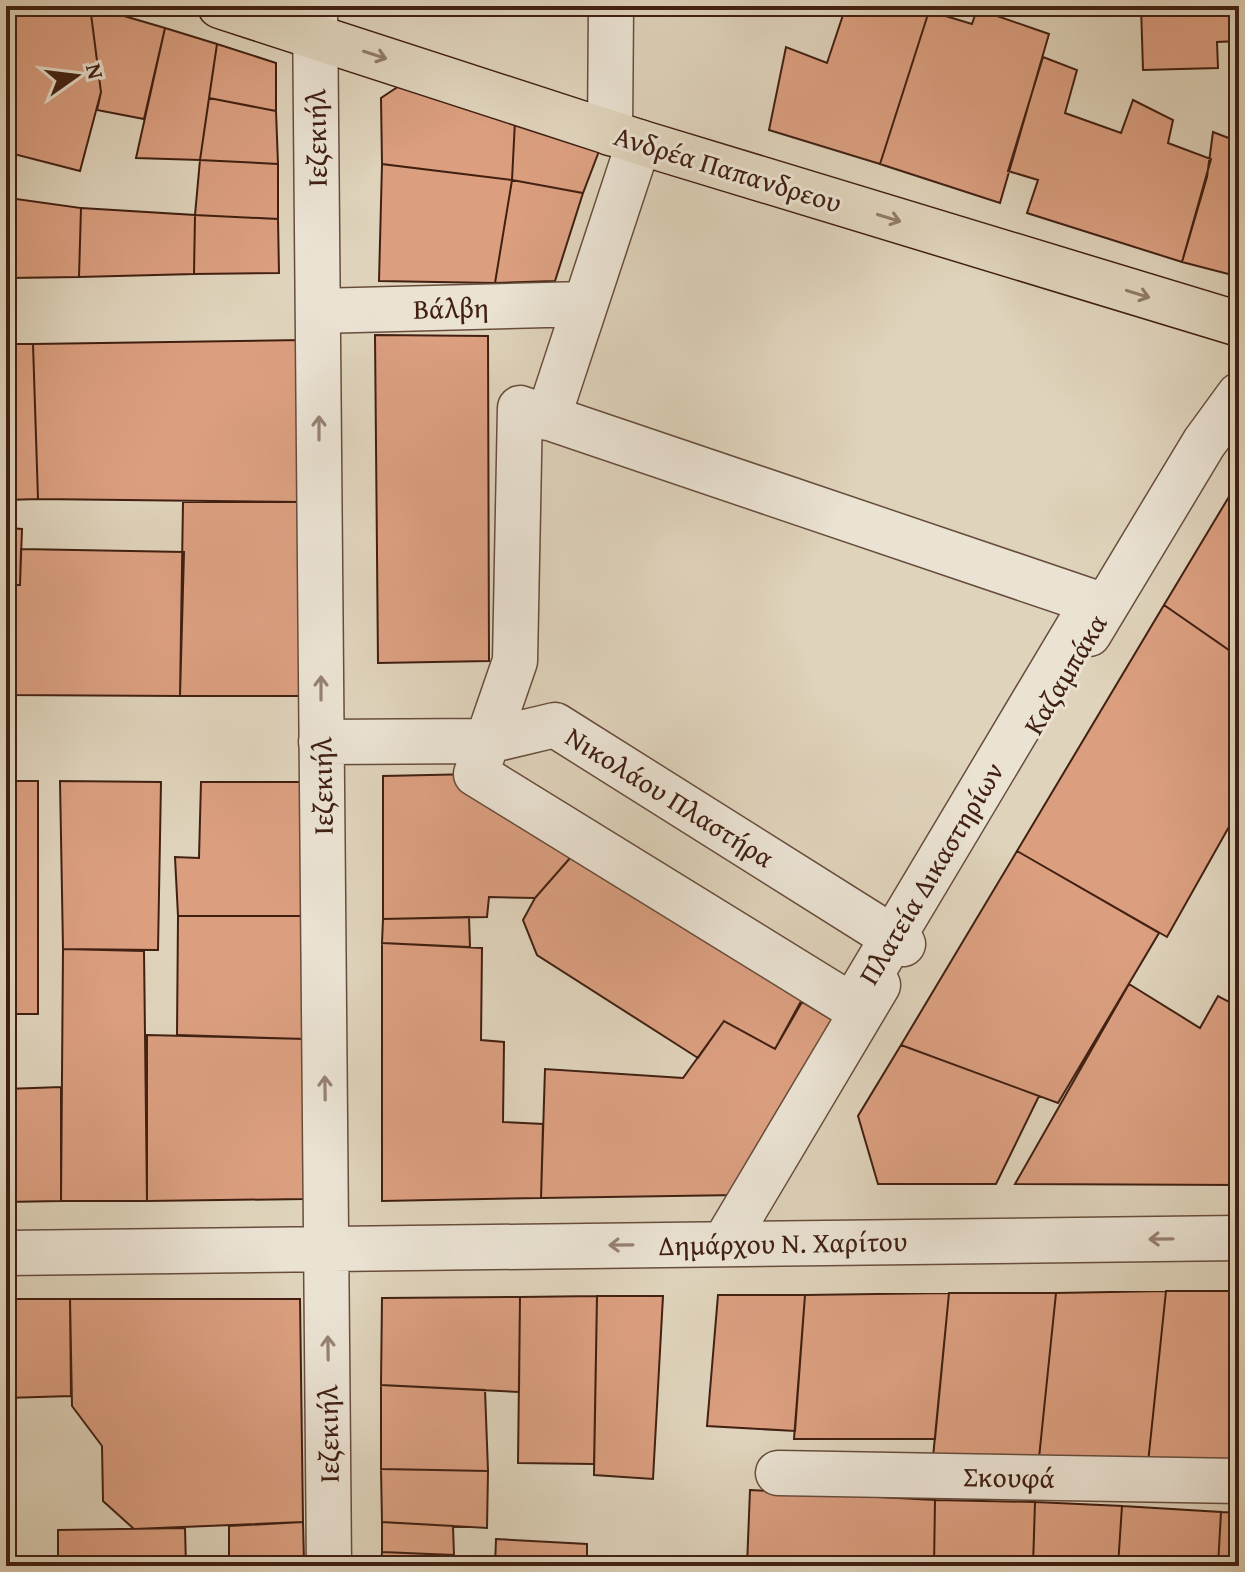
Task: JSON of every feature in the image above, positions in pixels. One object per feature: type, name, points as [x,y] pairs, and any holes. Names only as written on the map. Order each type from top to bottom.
[{"type":"main road","name":"Ανδρέα Παπανδρεου","points":[[220,6],[315,20],[624,138],[1239,324]]},
{"type":"street","points":[[548,418],[584,304],[624,138],[611,6]]},
{"type":"street","name":"Ιεζεκιήλ","points":[[315,20],[329,1566]]},
{"type":"street","name":"Βάλβη","points":[[318,311],[584,304]]},
{"type":"street","name":"Καζαμπάκα","points":[[724,1244],[898,941],[1204,443],[1239,395]]},
{"type":"street","name":"Πλατεία Δικαστηρίων","points":[[520,408],[1093,602],[898,941],[852,1006],[476,774],[488,741],[515,661],[520,408]]},
{"type":"street","name":"Νικολάου Πλαστήρα","points":[[321,742],[488,741],[555,725],[898,941]]},
{"type":"street","name":"Δημάρχου Ν. Χαρίτου","points":[[6,1253],[1239,1238]]},
{"type":"street","name":"Σκουφά","points":[[778,1473],[1239,1481]]},
{"type":"building","points":[[6,6],[90,6],[101,92],[80,171],[6,152]]},
{"type":"building","points":[[90,6],[165,28],[144,119],[97,110],[101,92]]},
{"type":"building","points":[[846,6],[914,6],[929,11],[880,164],[769,130],[786,47],[827,63]]},
{"type":"building","points":[[965,6],[1017,6],[1015,13]]},
{"type":"building","points":[[1141,6],[1239,6],[1239,41],[1217,42],[1218,68],[1143,70]]},
{"type":"building","points":[[977,9],[1049,34],[1000,203],[880,164],[929,11],[972,24]]},
{"type":"building","points":[[165,28],[217,44],[200,160],[136,158]]},
{"type":"building","points":[[217,44],[276,63],[276,111],[209,98]]},
{"type":"building","points":[[1043,57],[1077,70],[1065,113],[1121,133],[1133,100],[1173,120],[1168,143],[1211,159],[1182,262],[1027,213],[1038,180],[1008,171]]},
{"type":"building","points":[[399,86],[515,121],[512,180],[382,164],[381,98]]},
{"type":"building","points":[[209,98],[276,111],[278,164],[200,160]]},
{"type":"building","points":[[515,121],[601,146],[583,193],[512,180]]},
{"type":"building","points":[[1213,132],[1239,142],[1236,276],[1182,262],[1207,177]]},
{"type":"building","points":[[200,160],[278,164],[278,219],[195,215]]},
{"type":"building","points":[[382,164],[512,180],[495,283],[379,281]]},
{"type":"building","points":[[512,180],[583,193],[555,281],[495,283]]},
{"type":"building","points":[[9,198],[81,208],[79,277],[9,278]]},
{"type":"building","points":[[9,198],[9,278],[6,278],[6,199]]},
{"type":"building","points":[[81,208],[195,215],[194,274],[79,277]]},
{"type":"building","points":[[195,215],[278,219],[279,273],[194,274]]},
{"type":"building","points":[[375,335],[488,336],[489,661],[378,663]]},
{"type":"building","points":[[303,340],[304,502],[38,499],[33,344]]},
{"type":"building","points":[[6,344],[33,344],[38,499],[6,500]]},
{"type":"building","points":[[1239,480],[1239,657],[1164,605]]},
{"type":"building","points":[[183,502],[304,502],[304,696],[180,696]]},
{"type":"building","points":[[6,528],[22,529],[20,585],[6,585]]},
{"type":"building","points":[[21,549],[184,552],[180,696],[6,695],[6,585],[20,585]]},
{"type":"building","points":[[1164,605],[1239,657],[1239,809],[1167,937],[1017,851]]},
{"type":"building","points":[[476,774],[585,841],[535,898],[489,897],[487,917],[383,919],[383,776]]},
{"type":"building","points":[[6,781],[38,781],[38,1014],[6,1014]]},
{"type":"building","points":[[60,781],[161,782],[158,950],[63,949]]},
{"type":"building","points":[[201,782],[308,782],[309,916],[178,916],[175,857],[199,858]]},
{"type":"building","points":[[585,841],[812,981],[775,1049],[724,1021],[698,1058],[537,955],[523,920],[535,898]]},
{"type":"building","points":[[1017,851],[1159,933],[1058,1103],[901,1045]]},
{"type":"building","points":[[178,916],[309,916],[306,1039],[177,1035]]},
{"type":"building","points":[[469,917],[470,947],[382,943],[383,919]]},
{"type":"building","points":[[382,943],[482,948],[481,1040],[504,1042],[503,1122],[543,1124],[541,1198],[382,1201]]},
{"type":"building","points":[[63,949],[144,951],[147,1201],[61,1201]]},
{"type":"building","points":[[1129,984],[1200,1028],[1218,996],[1239,1007],[1239,1185],[1015,1184]]},
{"type":"building","points":[[802,1002],[841,1025],[738,1195],[541,1198],[545,1069],[683,1078],[724,1021],[775,1049]]},
{"type":"building","points":[[147,1035],[306,1039],[305,1199],[147,1201]]},
{"type":"building","points":[[901,1045],[1039,1096],[996,1184],[878,1184],[858,1116]]},
{"type":"building","points":[[61,1087],[61,1201],[6,1202],[6,1089]]},
{"type":"building","points":[[1166,1291],[1148,1463],[1039,1458],[1056,1293]]},
{"type":"building","points":[[1166,1291],[1239,1291],[1239,1467],[1148,1463]]},
{"type":"building","points":[[949,1293],[935,1439],[794,1439],[805,1295]]},
{"type":"building","points":[[949,1293],[1056,1293],[1039,1458],[933,1457]]},
{"type":"building","points":[[718,1295],[805,1295],[795,1431],[707,1426]]},
{"type":"building","points":[[597,1296],[594,1464],[518,1463],[520,1297]]},
{"type":"building","points":[[597,1296],[663,1296],[653,1479],[594,1475]]},
{"type":"building","points":[[520,1297],[519,1392],[381,1385],[382,1298]]},
{"type":"building","points":[[6,1299],[70,1299],[71,1396],[6,1398]]},
{"type":"building","points":[[70,1299],[300,1299],[303,1522],[134,1529],[103,1501],[102,1446],[72,1406]]},
{"type":"building","points":[[381,1385],[485,1390],[488,1471],[381,1469]]},
{"type":"building","points":[[6,1456],[11,1456],[13,1566],[6,1566]]},
{"type":"building","points":[[381,1469],[488,1471],[487,1528],[382,1522]]},
{"type":"building","points":[[750,1490],[935,1500],[934,1566],[747,1566]]},
{"type":"building","points":[[935,1500],[1035,1502],[1033,1566],[934,1566]]},
{"type":"building","points":[[1035,1502],[1122,1506],[1118,1566],[1033,1566]]},
{"type":"building","points":[[1122,1506],[1221,1512],[1218,1566],[1118,1566]]},
{"type":"building","points":[[1221,1512],[1239,1513],[1239,1566],[1218,1566]]},
{"type":"building","points":[[303,1522],[304,1561],[229,1562],[229,1526]]},
{"type":"building","points":[[382,1522],[453,1526],[454,1555],[382,1552]]},
{"type":"building","points":[[185,1528],[186,1566],[58,1566],[58,1530]]},
{"type":"building","points":[[496,1539],[587,1544],[587,1566],[495,1566]]},
{"type":"building","points":[[382,1552],[495,1557],[495,1566],[381,1566]]},
{"type":"building","points":[[645,1559],[747,1561],[747,1566],[645,1566]]},
{"type":"building","points":[[645,1559],[645,1566],[587,1566],[587,1560]]},
{"type":"building","points":[[304,1561],[304,1566],[216,1566],[215,1562],[229,1562]]}]
